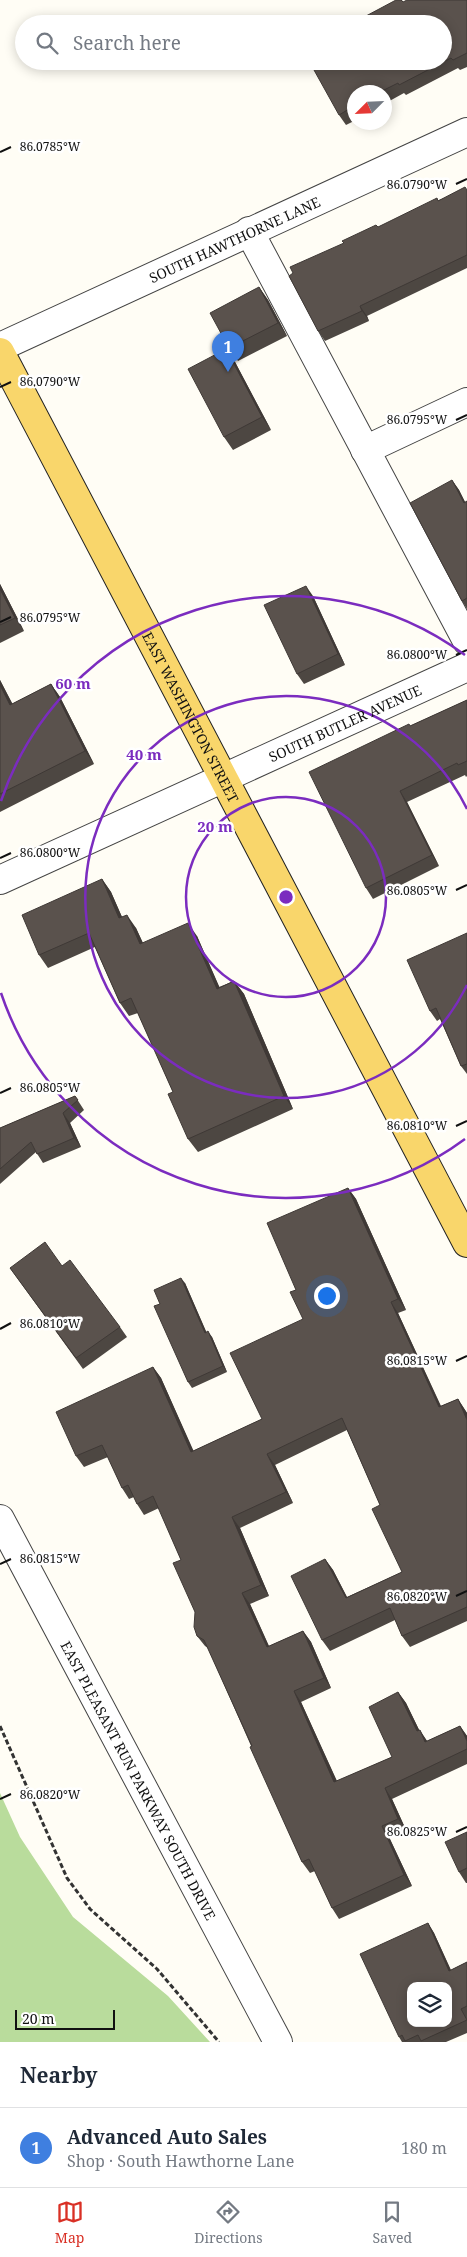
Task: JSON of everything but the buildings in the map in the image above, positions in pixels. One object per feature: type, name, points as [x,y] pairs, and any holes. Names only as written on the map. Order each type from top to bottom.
[{"type":"main road","name":"EAST WASHINGTON STREET","points":[[0,352],[467,1243]]},
{"type":"street","name":"SOUTH HAWTHORNE LANE","points":[[0,347],[467,132]]},
{"type":"street","points":[[249,231],[467,642]]},
{"type":"street","points":[[365,450],[467,402]]},
{"type":"street","name":"SOUTH BUTLER AVENUE","points":[[0,880],[467,667]]},
{"type":"street","name":"EAST PLEASANT RUN PARKWAY SOUTH DRIVE","points":[[0,1519],[278,2042]]},
{"type":"path","points":[[0,1726],[67,1878],[90,1909],[157,1969],[219,2042]]},
{"type":"green space","points":[[0,1793],[20,1837],[73,1917],[168,1996],[210,2042],[0,2042]]},
{"type":"place","name":"Advanced Auto Sales","points":[[228,372]]}]
